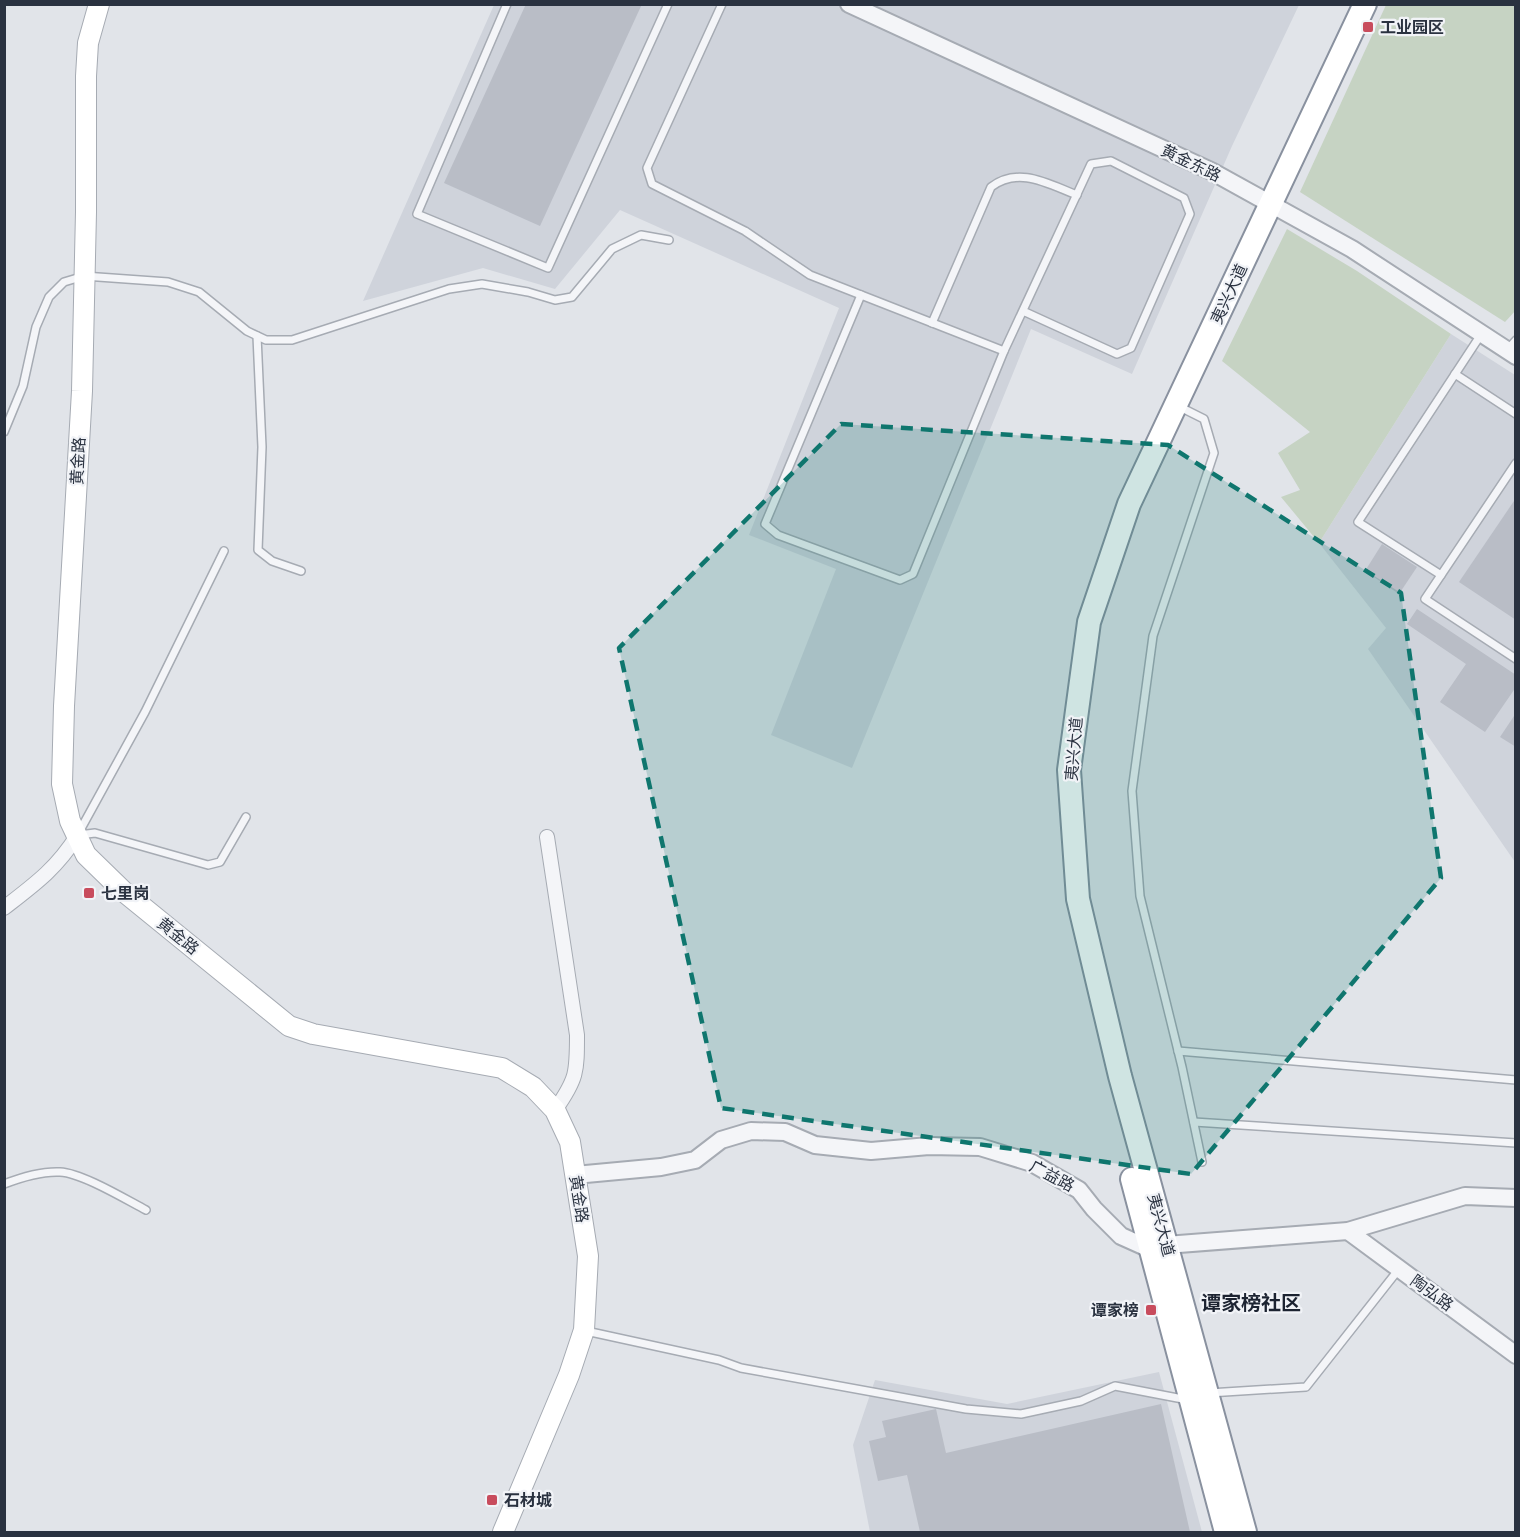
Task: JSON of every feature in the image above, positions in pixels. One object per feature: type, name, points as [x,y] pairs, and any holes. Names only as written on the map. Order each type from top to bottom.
[{"type":"highway","name":"夷兴大道","points":[[1158,1247],[1078,899],[1069,770],[1089,622],[1129,504],[1176,405],[1349,4]]},
{"type":"highway","name":"夷兴大道","points":[[1245,1533],[1199,1397],[1158,1247],[1106,1080],[1064,901],[1055,770],[1075,619],[1112,510],[1264,201],[1365,4]]},
{"type":"highway","name":"夷兴大道","points":[[1199,1397],[1226,1533]]},
{"type":"main road","name":"黄金路","points":[[99,4],[88,43],[82,391],[64,706],[62,784],[70,821],[86,855],[123,891],[289,1026],[313,1034],[502,1068],[533,1087],[555,1110],[570,1142],[588,1256],[584,1330],[569,1375],[503,1533]]},
{"type":"street","name":"黄金东路","points":[[849,4],[1211,171],[1352,249],[1482,333],[1513,349]]},
{"type":"street","points":[[4,908],[48,874],[63,858],[77,836]]},
{"type":"street","points":[[547,837],[577,1035],[577,1066],[571,1087],[555,1110]]},
{"type":"street","name":"广益路","points":[[575,1175],[661,1167],[695,1160],[721,1140],[751,1131],[785,1132],[815,1145],[871,1151],[929,1146],[980,1147],[1032,1163],[1079,1190],[1121,1236],[1158,1247],[1348,1231],[1466,1196],[1515,1198]]},
{"type":"street","name":"陶弘路","points":[[1348,1231],[1515,1355]]},
{"type":"lane","points":[[507,4],[417,214],[548,267],[668,4]]},
{"type":"lane","points":[[722,4],[647,168],[652,184],[745,231],[810,275],[1004,351]]},
{"type":"lane","points":[[861,295],[765,524],[778,535],[900,580],[913,574],[1004,351],[1091,164],[1111,161],[1184,198],[1190,214],[1131,348],[1117,354],[1023,311]]},
{"type":"lane","points":[[932,323],[991,187],[1001,180],[1023,176],[1077,195]]},
{"type":"lane","points":[[4,432],[23,386],[36,327],[50,297],[64,282],[84,276],[168,282],[199,292],[247,332],[266,340],[292,340],[449,289],[482,284],[528,292],[555,300],[572,297],[612,249],[641,235],[669,240]]},
{"type":"lane","points":[[1441,574],[1358,522],[1482,333]]},
{"type":"lane","points":[[257,336],[262,447],[258,550],[272,561],[301,571]]},
{"type":"lane","points":[[1455,374],[1515,414]]},
{"type":"lane","points":[[1176,405],[1204,419],[1214,453],[1153,636],[1132,791],[1140,896],[1202,1162]]},
{"type":"lane","points":[[1515,463],[1425,599],[1515,659]]},
{"type":"lane","points":[[77,836],[146,712],[224,551]]},
{"type":"lane","points":[[77,836],[95,833],[208,865],[220,862],[246,817]]},
{"type":"lane","points":[[1178,1052],[1515,1080]]},
{"type":"lane","points":[[1194,1122],[1515,1143]]},
{"type":"lane","points":[[4,1184],[24,1176],[62,1172],[102,1188],[146,1210]]},
{"type":"lane","points":[[584,1330],[719,1360],[741,1368],[966,1409],[1021,1414],[1081,1401],[1115,1386],[1199,1397],[1306,1386],[1399,1269]]},
{"type":"highlighted area","points":[[841,424],[1168,445],[1401,593],[1441,878],[1191,1174],[721,1108],[619,648]]},
{"type":"shaded area","points":[[494,5],[1299,5],[1232,146],[1132,374],[1031,329],[852,768],[771,735],[836,569],[749,535],[839,308],[620,210],[555,289],[483,268],[363,301]]},
{"type":"shaded area","points":[[1451,334],[1515,375],[1515,862],[1368,649],[1386,628],[1319,543]]},
{"type":"shaded area","points":[[1159,1372],[1202,1532],[870,1532],[853,1445],[875,1380],[1007,1404]]},
{"type":"green space","points":[[1386,5],[1515,5],[1516,310],[1505,322],[1300,192]]},
{"type":"green space","points":[[1287,229],[1357,271],[1451,334],[1319,543],[1281,497],[1300,490],[1278,453],[1310,432],[1222,361]]},
{"type":"building","points":[[526,4],[642,4],[540,226],[444,183]]},
{"type":"building","points":[[1516,498],[1516,620],[1459,582]]},
{"type":"building","points":[[1382,544],[1417,567],[1399,594],[1365,571]]},
{"type":"building","points":[[1417,609],[1516,675],[1516,687],[1485,732],[1440,702],[1466,664],[1407,624]]},
{"type":"building","points":[[1516,713],[1516,747],[1500,737]]},
{"type":"building","points":[[1161,1404],[1190,1532],[920,1532],[907,1475],[878,1481],[869,1441],[886,1437],[882,1421],[936,1409],[946,1453]]},
{"type":"place","name":"工业园区","points":[[1368,27]]},
{"type":"place","name":"七里岗","points":[[89,893]]},
{"type":"place","name":"谭家榜","points":[[1151,1310]]},
{"type":"place","name":"石材城","points":[[492,1500]]},
{"type":"district","name":"谭家榜社区","points":[[1251,1303]]}]
